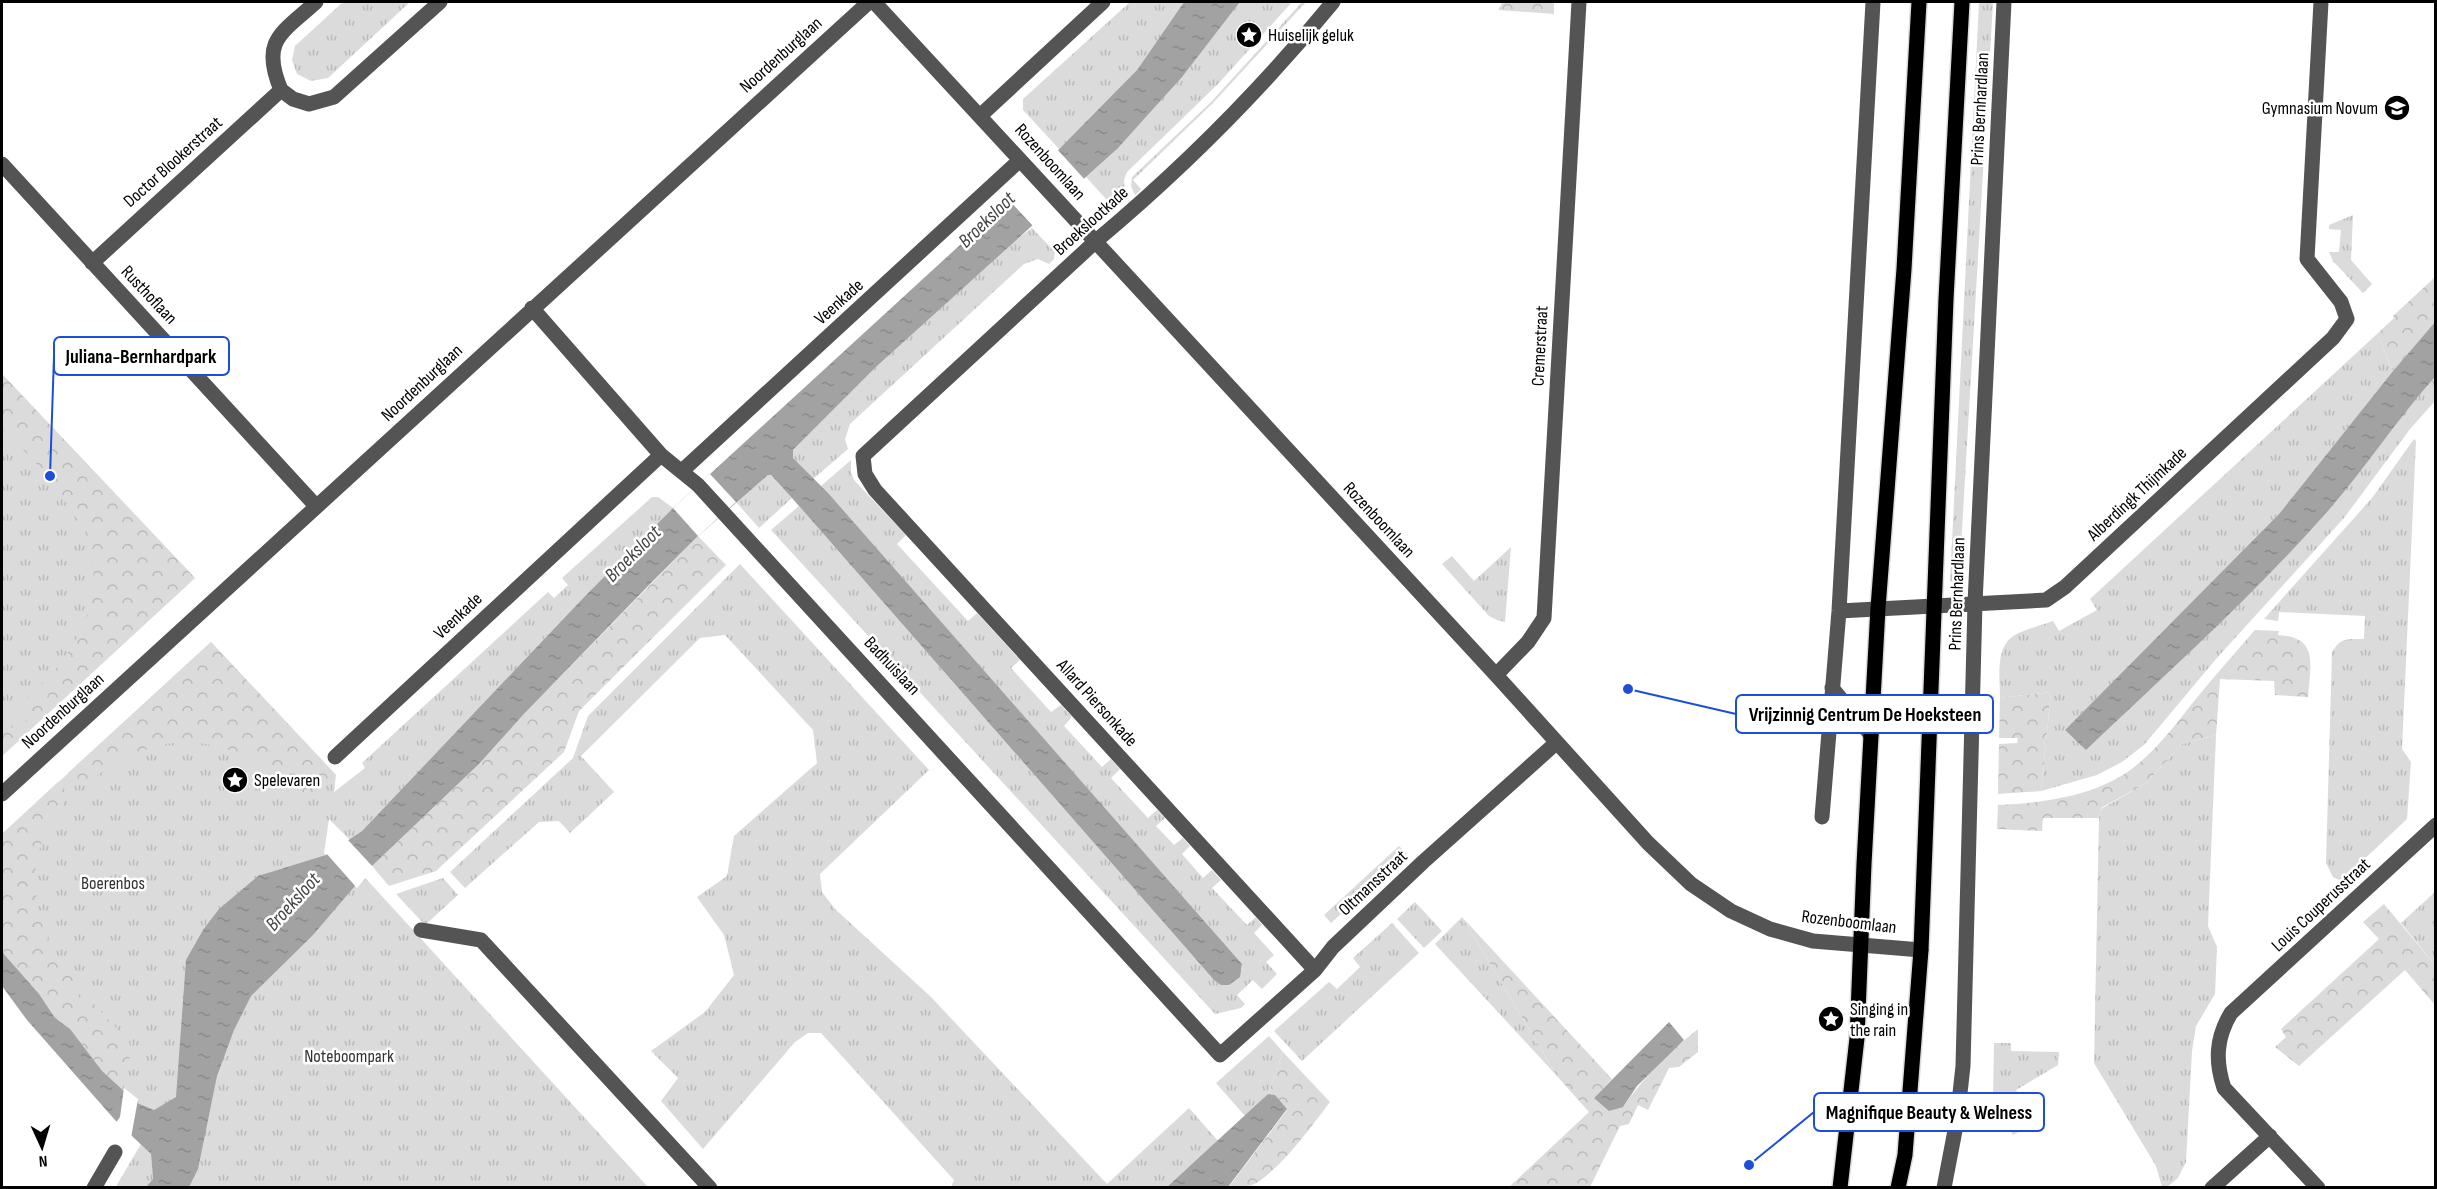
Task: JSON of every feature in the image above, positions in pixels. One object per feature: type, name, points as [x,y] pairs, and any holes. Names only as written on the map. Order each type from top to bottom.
[{"type":"main road","points":[[1840,1188],[1855,1066],[1878,609],[1904,269],[1919,2]]},
{"type":"main road","name":"Prins Bernhardlaan","points":[[1898,1188],[1905,1155],[1921,950],[1947,299],[1962,2]]},
{"type":"street","points":[[316,2],[276,39],[271,52],[273,72],[281,90],[293,99],[309,104],[334,97],[440,2]]},
{"type":"street","name":"Noordenburglaan","points":[[2,794],[869,2]]},
{"type":"street","name":"Rozenboomlaan","points":[[874,2],[981,115],[1024,165],[1496,675],[1648,843],[1691,884],[1731,911],[1770,929],[1813,941],[1921,950]]},
{"type":"street","points":[[981,115],[1103,2]]},
{"type":"street","name":"Broekslootkade","points":[[863,456],[1095,241],[1135,208],[1234,114],[1333,2]]},
{"type":"street","name":"Cremerstraat","points":[[1496,675],[1528,642],[1544,618],[1579,2]]},
{"type":"street","points":[[1822,817],[1839,611],[1873,2]]},
{"type":"street","name":"Prins Bernhardlaan","points":[[1944,1188],[1957,1120],[1963,1066],[1975,603],[2004,2]]},
{"type":"street","name":"Alberdingk Thijmkade","points":[[1839,611],[2046,600],[2066,587],[2333,338],[2347,319],[2341,302],[2307,259],[2321,2]]},
{"type":"street","name":"Doctor Blookerstraat","points":[[92,263],[281,90]]},
{"type":"street","name":"Rusthoflaan","points":[[2,164],[316,506]]},
{"type":"street","name":"Veenkade","points":[[682,470],[1024,165]]},
{"type":"street","name":"Badhuislaan","points":[[532,308],[661,455],[698,485],[920,724],[1220,1054]]},
{"type":"street","name":"Veenkade","points":[[335,757],[661,455]]},
{"type":"street","name":"Allard Piersonkade","points":[[863,456],[865,474],[875,490],[1315,970]]},
{"type":"street","points":[[1832,688],[1871,735]]},
{"type":"street","name":"Oltmansstraat","points":[[1220,1054],[1315,970],[1333,947],[1423,862],[1556,743]]},
{"type":"street","name":"Louis Couperusstraat","points":[[2270,1136],[2224,1088],[2217,1068],[2218,1044],[2224,1024],[2231,1013],[2436,825]]},
{"type":"street","points":[[421,930],[482,940],[710,1188]]},
{"type":"street","points":[[2212,1188],[2270,1136],[2318,1188]]},
{"type":"street","points":[[94,1188],[115,1152]]},
{"type":"green space","points":[[343,2],[410,2],[328,78],[311,81],[297,74],[292,60],[295,46]]},
{"type":"green space","points":[[1130,2],[1184,2],[1137,70],[1060,150],[1023,110],[1023,99]]},
{"type":"green space","points":[[1240,2],[1292,2],[1218,84],[1127,172],[1124,180],[1125,196],[1113,203],[1107,200],[1086,177],[1148,115]]},
{"type":"green space","points":[[1302,2],[1306,2],[1213,103],[1133,180],[1141,189],[1135,195],[1131,186],[1132,177],[1211,102]]},
{"type":"green space","points":[[1503,2],[1554,2],[1554,14],[1498,10]]},
{"type":"green space","points":[[1979,2],[1993,2],[1959,581],[1955,584],[1950,581]]},
{"type":"green space","points":[[2353,215],[2351,260],[2372,284],[2363,293],[2333,261],[2329,252],[2339,252],[2341,230],[2329,229],[2329,225]]},
{"type":"green space","points":[[1032,228],[1055,252],[1054,259],[1049,264],[1038,259],[1024,264],[850,424],[845,439],[848,449],[813,479],[792,458],[793,450],[877,366],[1013,242]]},
{"type":"green space","points":[[2435,277],[2435,322],[2393,371],[2377,334]]},
{"type":"green space","points":[[2377,334],[2393,371],[2279,514],[2065,730],[2086,749],[2435,377],[2435,401],[2410,429],[2344,518],[2216,659],[2144,745],[2122,762],[2097,775],[2041,791],[2051,692],[2000,698],[2001,657],[2007,643],[2020,633],[2053,621],[2059,631],[2097,610],[2090,599]]},
{"type":"green space","points":[[2,374],[195,578],[2,756]]},
{"type":"green space","points":[[2,374],[195,578],[32,728],[14,708],[31,694],[60,663],[82,628],[93,587],[93,565],[85,535],[86,525],[76,518],[49,478],[2,428]]},
{"type":"green space","points":[[2414,439],[2416,441],[2402,749],[2411,762],[2407,819],[2341,881],[2333,877],[2326,863],[2332,652],[2342,641],[2364,639],[2365,616],[2279,612],[2278,621],[2264,619],[2372,498]]},
{"type":"green space","points":[[851,460],[854,480],[906,535],[897,544],[968,621],[977,613],[1020,660],[1011,668],[1051,712],[1061,705],[1072,717],[1064,726],[1102,767],[1111,759],[1120,769],[1111,778],[1148,818],[1157,810],[1165,818],[1156,826],[1174,845],[1183,838],[1190,846],[1182,854],[1203,878],[1212,870],[1221,880],[1212,888],[1247,925],[1256,917],[1262,925],[1254,933],[1274,955],[1266,962],[1277,974],[1262,989],[1253,980],[1237,995],[1245,1004],[1241,1008],[1215,1014],[771,530],[799,506],[1214,980],[1242,969],[1242,964],[821,486]]},
{"type":"green space","points":[[768,475],[771,475],[792,498],[759,528],[736,502]]},
{"type":"green space","name":"Boerenbos","points":[[652,497],[658,497],[673,508],[586,595],[362,831],[350,840],[329,819],[324,853],[326,855],[179,1110],[152,1125],[114,1092],[2,959],[2,834],[211,642],[336,775],[334,792],[365,768],[362,763],[548,592],[554,598],[568,585],[562,578]]},
{"type":"green space","points":[[698,536],[726,565],[579,711],[564,752],[436,871],[389,886],[372,866],[479,764],[523,715]]},
{"type":"green space","points":[[1511,547],[1505,622],[1489,616],[1442,564],[1452,556],[1474,581]]},
{"type":"green space","points":[[740,564],[929,770],[820,874],[822,892],[835,909],[931,997],[1107,1184],[1189,1108],[1218,1141],[1167,1187],[951,1187],[954,1180],[821,1033],[808,1033],[795,1042],[703,1149],[661,1101],[678,1078],[651,1051],[705,1012],[734,975],[724,935],[697,897],[727,876],[734,836],[817,763],[813,730],[725,635],[700,638],[581,756],[614,792],[570,833],[559,821],[539,822],[465,888],[450,872],[573,758],[588,716]]},
{"type":"green space","points":[[2255,630],[2279,631],[2278,635],[2301,641],[2306,647],[2310,655],[2308,697],[2275,695],[2274,681],[2220,679],[2216,735],[2182,744],[2146,783],[2101,808],[2099,818],[2043,818],[2042,831],[1997,829],[1998,805],[2031,803],[2081,793],[2112,781],[2138,764],[2168,734]]},
{"type":"green space","points":[[211,642],[336,775],[301,801],[261,767],[234,752],[206,744],[161,745],[160,742],[151,744],[152,747],[108,768],[83,785],[79,785],[68,773]]},
{"type":"green space","points":[[2051,692],[2041,791],[1998,794],[1999,744],[2017,743],[2018,738],[1999,738],[2000,698]]},
{"type":"green space","points":[[2,718],[22,738],[2,756]]},
{"type":"green space","points":[[2216,735],[2208,926],[2217,947],[2215,994],[2196,1026],[2192,1051],[2186,1162],[2178,1178],[2167,1187],[2162,1187],[2156,1166],[2094,1063],[2099,818],[2101,809],[2146,783],[2182,744]]},
{"type":"green space","points":[[58,782],[70,795],[50,824],[38,854],[36,893],[40,913],[54,950],[77,984],[73,988],[80,998],[85,994],[129,1042],[131,1050],[123,1091],[102,1071],[70,1029],[55,1018],[39,994],[2,952],[2,834]]},
{"type":"green space","points":[[1399,846],[1407,854],[1331,923],[1324,915]]},
{"type":"green space","name":"Noteboompark","points":[[348,859],[648,1187],[171,1188],[223,1001]]},
{"type":"green space","points":[[443,878],[458,895],[425,925],[396,894]]},
{"type":"green space","points":[[2435,892],[2435,965],[2401,923]]},
{"type":"green space","points":[[1415,902],[1442,931],[1424,948],[1397,919]]},
{"type":"green space","points":[[2384,904],[2435,965],[2435,1005],[2405,970],[2299,1066],[2275,1047],[2286,1037],[2281,1029],[2379,939],[2363,922]]},
{"type":"green space","points":[[1462,917],[1557,1076],[1435,944]]},
{"type":"green space","points":[[1462,917],[1612,1079],[1594,1098],[1623,1107],[1658,1065],[1698,1029],[1698,1052],[1679,1067],[1669,1068],[1648,1110],[1638,1105],[1629,1124],[1620,1126],[1590,1187],[1509,1187],[1589,1112],[1557,1076]]},
{"type":"green space","points":[[1392,923],[1419,953],[1302,1061],[1274,1031],[1329,982],[1337,989],[1360,967],[1353,958]]},
{"type":"green space","points":[[1269,1036],[1283,1052],[1268,1094],[1245,1116],[1216,1083]]},
{"type":"green space","points":[[1994,1043],[2011,1043],[2011,1051],[2059,1052],[2058,1065],[2016,1090],[2030,1115],[2025,1119],[2029,1126],[2013,1135],[1995,1104],[1993,1096]]},
{"type":"green space","points":[[1283,1052],[1330,1102],[1292,1150],[1268,1175],[1246,1187],[1228,1188],[1287,1110],[1275,1095],[1268,1094]]},
{"type":"green space","points":[[141,1144],[151,1154],[153,1179],[146,1187],[115,1188]]},
{"type":"water","name":"Broeksloot","points":[[1184,2],[1240,2],[1182,77],[1118,148],[877,366],[793,450],[793,458],[828,493],[1242,964],[1240,977],[1229,985],[1221,985],[1214,980],[792,498],[771,475],[768,475],[698,536],[651,583],[523,715],[479,764],[372,866],[313,935],[251,996],[234,1030],[217,1076],[198,1169],[189,1187],[146,1187],[153,1179],[151,1154],[115,1120],[27,1020],[2,986],[2,952],[39,994],[55,1018],[70,1029],[102,1071],[137,1103],[154,1110],[176,1097],[186,960],[203,930],[219,909],[258,876],[326,855],[362,831],[586,595],[673,508],[1009,200],[1137,70]]},
{"type":"water","points":[[2435,322],[2435,377],[2341,496],[2239,604],[2086,750],[2065,730],[2279,514]]},
{"type":"water","points":[[1669,1022],[1684,1040],[1637,1086],[1623,1107],[1609,1111],[1594,1098]]},
{"type":"water","points":[[1268,1094],[1275,1095],[1287,1109],[1228,1187],[1167,1187]]},
{"type":"pier","points":[[1057,149],[1086,181],[1035,228],[1007,198]]},
{"type":"pier","points":[[710,474],[736,502],[698,536],[673,508]]},
{"type":"pier","points":[[347,839],[374,868],[357,888],[326,853]]},
{"type":"pier","points":[[124,1088],[138,1099],[131,1138],[115,1124],[120,1117]]},
{"type":"place","name":"Huiselijk geluk","points":[[1249,35]]},
{"type":"place","name":"Gymnasium Novum","points":[[2397,108]]},
{"type":"place","name":"Juliana-Bernhardpark","points":[[50,476]]},
{"type":"place","name":"Vrijzinnig Centrum De Hoeksteen","points":[[1628,689]]},
{"type":"place","name":"Spelevaren","points":[[235,780]]},
{"type":"place","name":"Singing in the rain","points":[[1831,1019]]},
{"type":"place","name":"Magnifique Beauty & Welness","points":[[1749,1165]]}]
